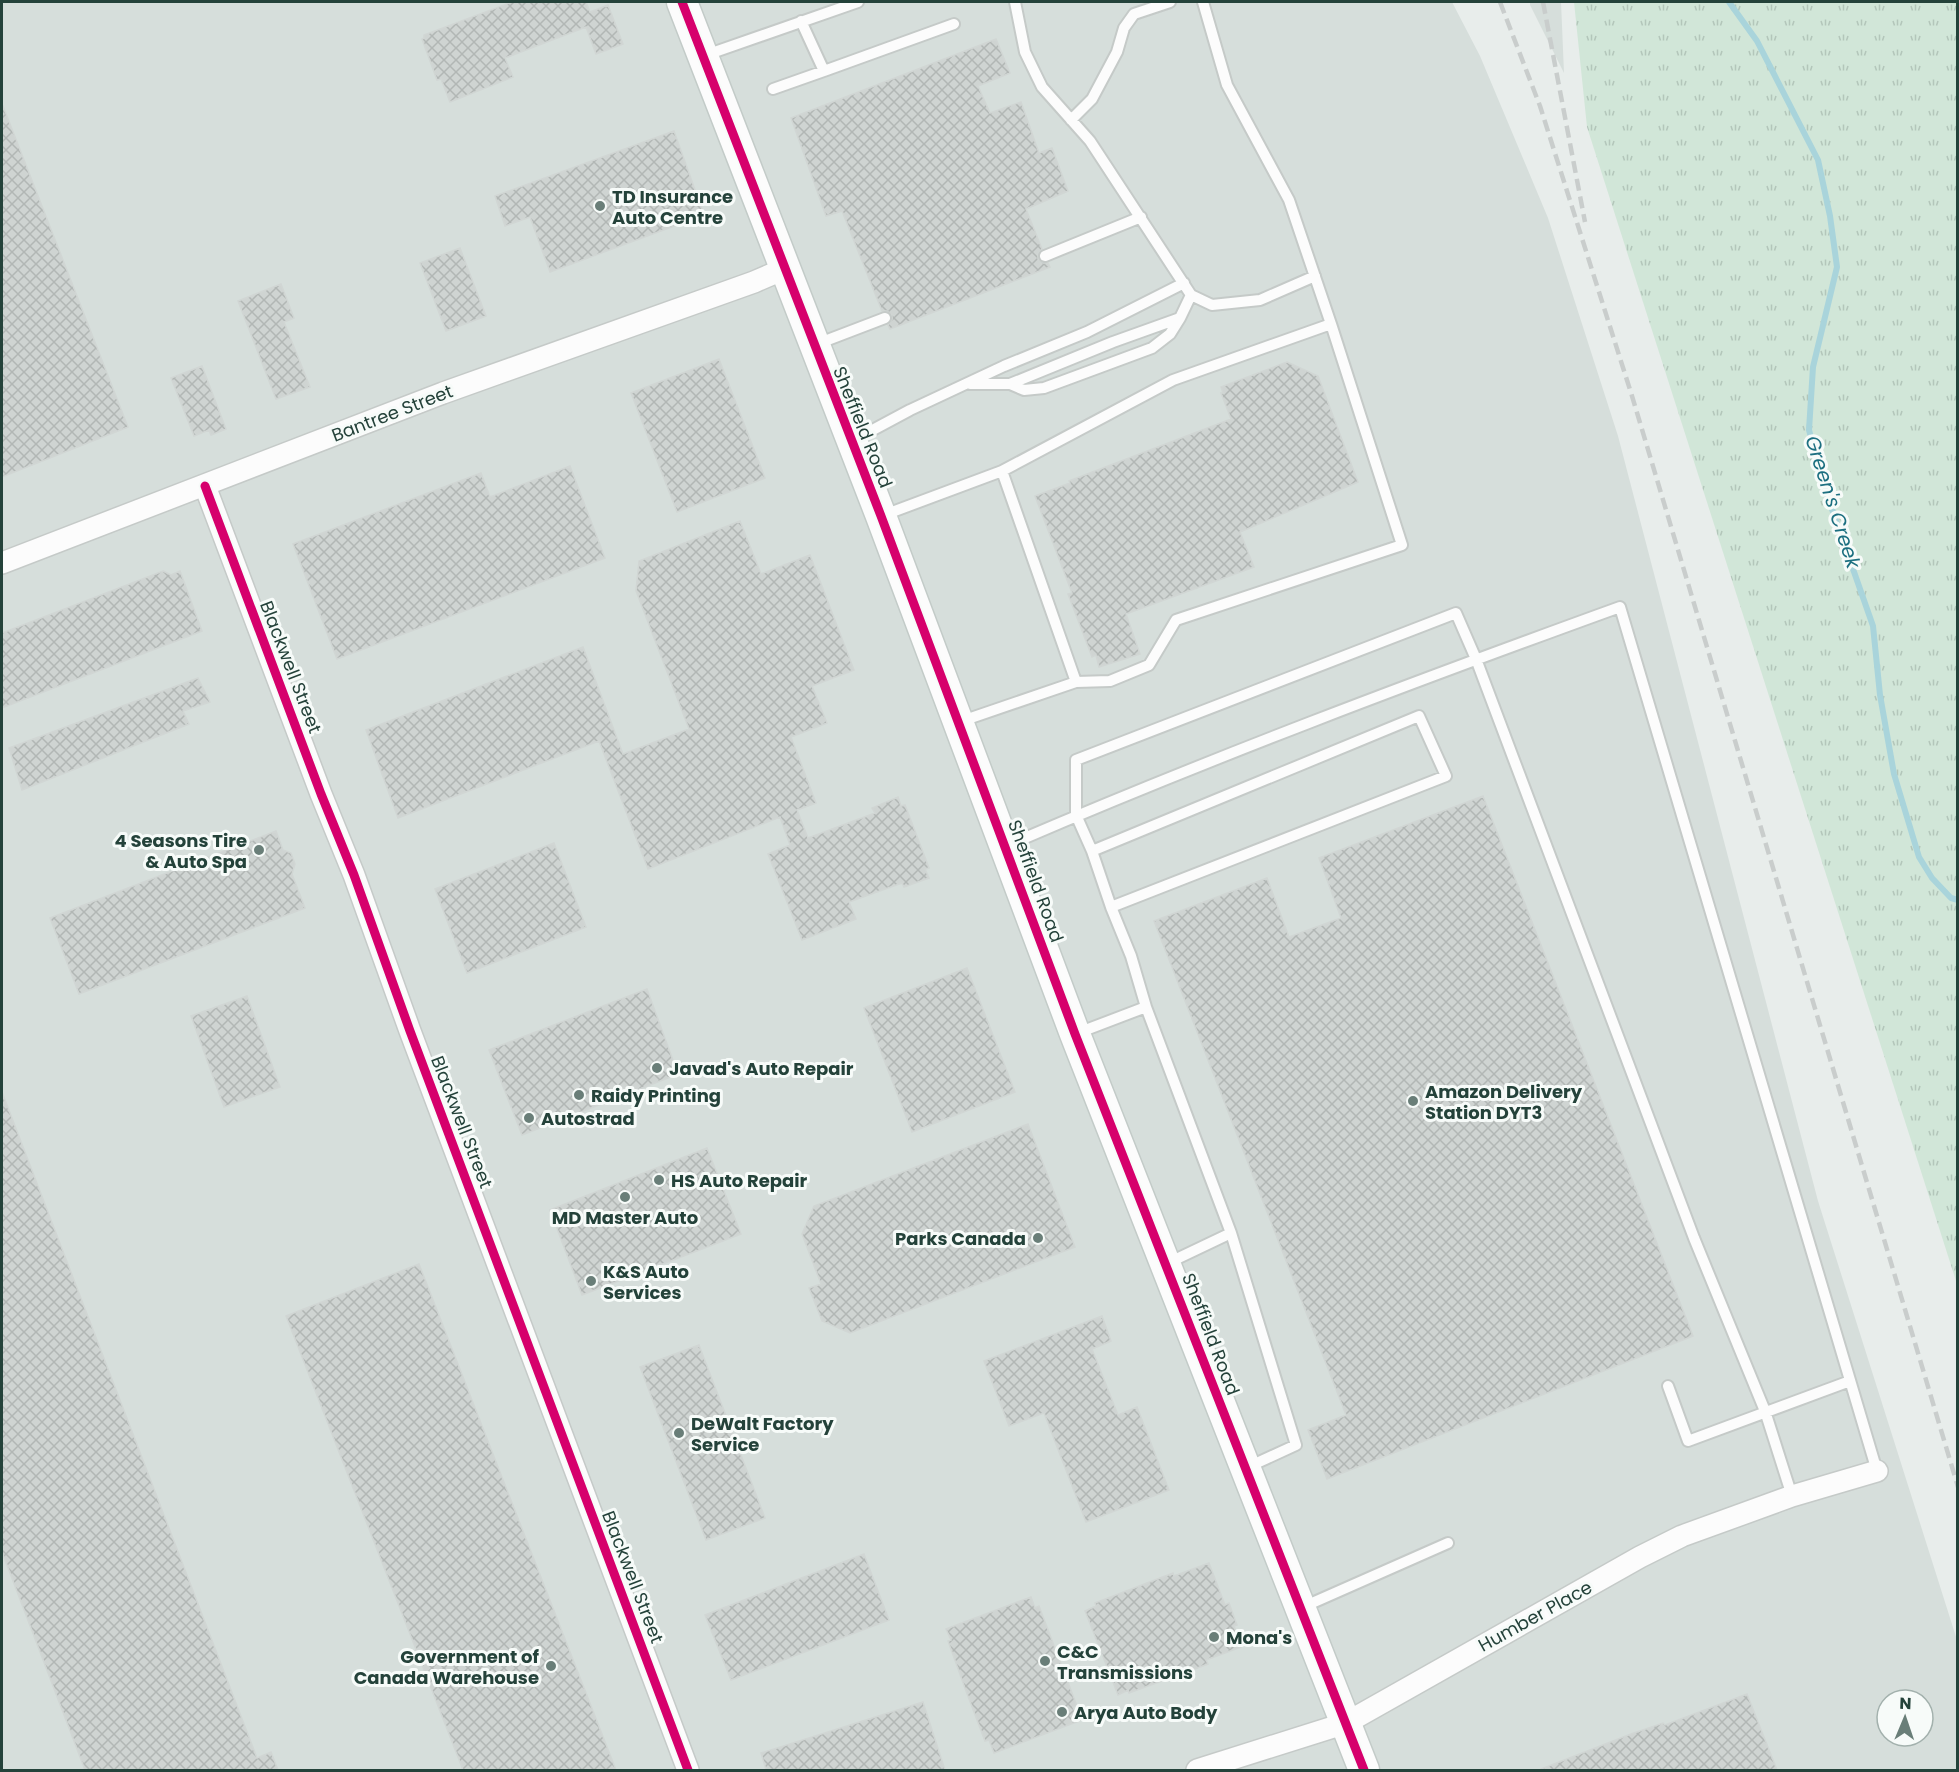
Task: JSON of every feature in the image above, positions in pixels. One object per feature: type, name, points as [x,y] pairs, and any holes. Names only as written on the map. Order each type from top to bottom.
[{"type":"street","name":"Sheffield Road","points":[[682,2],[881,516],[1075,1034],[1364,1770]]},
{"type":"street","name":"Bantree Street","points":[[2,563],[443,393],[754,282],[784,269]]},
{"type":"street","name":"Blackwell Street","points":[[205,486],[321,794],[354,875],[410,1031],[688,1770]]},
{"type":"street","name":"Humber Place","points":[[1197,1770],[1346,1723],[1640,1557],[1682,1536],[1792,1496],[1877,1471]]},
{"type":"lane","points":[[703,56],[840,5],[858,2]]},
{"type":"lane","points":[[1016,2],[1025,52],[1042,87],[1090,141],[1191,295],[1212,305],[1260,300],[1315,276]]},
{"type":"lane","points":[[1071,120],[1092,99],[1117,52],[1124,28],[1134,14],[1170,2]]},
{"type":"lane","points":[[957,722],[1076,682],[1110,681],[1149,665],[1176,620],[1402,545],[1289,200],[1227,85],[1203,2]]},
{"type":"lane","points":[[801,21],[824,71]]},
{"type":"lane","points":[[773,89],[954,24]]},
{"type":"lane","points":[[1045,256],[1141,217]]},
{"type":"lane","points":[[851,441],[1004,366],[1087,332],[1184,283]]},
{"type":"lane","points":[[1010,384],[1024,390],[1044,388],[1152,348],[1170,334],[1191,295]]},
{"type":"lane","points":[[814,346],[885,318]]},
{"type":"lane","points":[[967,384],[1010,384],[1113,342],[1180,318]]},
{"type":"lane","points":[[881,516],[1002,471],[1173,380],[1331,324]]},
{"type":"lane","points":[[1002,471],[1076,682]]},
{"type":"lane","points":[[1006,846],[1171,776],[1476,659],[1620,607],[1877,1471]]},
{"type":"lane","points":[[1245,1468],[1296,1445],[1232,1233],[1146,1007],[1131,956],[1092,851],[1076,816],[1076,760],[1456,614],[1476,659],[1694,1238],[1766,1411],[1792,1496]]},
{"type":"lane","points":[[1092,851],[1419,716],[1446,776],[1112,907]]},
{"type":"lane","points":[[1075,1034],[1146,1007]]},
{"type":"lane","points":[[1166,1264],[1232,1233]]},
{"type":"lane","points":[[1668,1386],[1688,1441],[1850,1381]]},
{"type":"lane","points":[[1300,1609],[1448,1543]]},
{"type":"shaded area","points":[[2,2],[1452,2],[1480,56],[1548,218],[1618,436],[1818,1201],[1957,1640],[1957,1770],[2,1770]]},
{"type":"shaded area","points":[[1530,2],[1561,2],[1564,73],[1530,5]]},
{"type":"green space","points":[[1574,2],[1957,2],[1957,1284],[1587,127]]},
{"type":"building","points":[[512,2],[586,2],[590,12],[608,5],[623,44],[596,54],[586,27],[505,58],[513,77],[450,102],[441,79],[437,80],[422,39],[424,35]]},
{"type":"building","points":[[996,39],[1010,73],[978,86],[990,113],[1021,102],[1039,153],[1052,148],[1068,191],[1026,209],[1042,249],[1038,254],[1038,259],[1043,263],[1048,263],[1050,267],[890,329],[888,325],[892,320],[892,315],[887,311],[882,311],[842,211],[826,216],[791,118]]},
{"type":"building","points":[[2,107],[128,427],[2,477]]},
{"type":"building","name":"TD Insurance Auto Centre","points":[[674,131],[704,215],[550,272],[530,217],[505,226],[495,196]]},
{"type":"building","points":[[460,248],[486,316],[446,331],[420,263]]},
{"type":"building","points":[[281,284],[294,318],[284,322],[310,387],[276,399],[238,301]]},
{"type":"building","points":[[719,359],[765,478],[677,512],[631,393]]},
{"type":"building","points":[[1287,362],[1318,376],[1358,482],[1240,532],[1254,567],[1126,614],[1140,654],[1099,667],[1096,655],[1092,657],[1068,594],[1072,593],[1035,496],[1231,419],[1221,387]]},
{"type":"building","points":[[202,366],[226,429],[211,435],[209,430],[194,436],[171,378]]},
{"type":"building","points":[[570,466],[605,558],[337,659],[293,544],[481,473],[490,497]]},
{"type":"building","points":[[740,521],[761,574],[810,555],[854,670],[812,686],[827,723],[791,737],[816,803],[797,810],[808,838],[875,813],[872,808],[898,797],[901,806],[905,805],[923,852],[929,868],[925,869],[929,878],[904,887],[902,883],[849,902],[856,919],[802,940],[768,854],[790,845],[780,817],[648,869],[599,741],[398,818],[366,730],[583,647],[623,754],[689,729],[636,591],[639,561]]},
{"type":"building","points":[[163,571],[171,575],[180,571],[202,631],[2,708],[2,633]]},
{"type":"building","points":[[198,678],[210,702],[183,711],[189,724],[22,790],[9,748]]},
{"type":"building","name":"Amazon Delivery Station DYT3","points":[[1483,796],[1693,1336],[1327,1479],[1308,1430],[1346,1415],[1154,921],[1267,878],[1289,937],[1341,918],[1319,858]]},
{"type":"building","points":[[276,831],[283,850],[291,853],[295,864],[292,874],[305,908],[79,994],[50,918]]},
{"type":"building","points":[[554,843],[586,927],[467,973],[435,889]]},
{"type":"building","points":[[967,968],[1015,1092],[912,1132],[864,1008]]},
{"type":"building","points":[[647,989],[678,1074],[522,1135],[489,1050]]},
{"type":"building","points":[[247,996],[280,1087],[224,1107],[191,1016]]},
{"type":"building","points":[[2,1092],[257,1758],[271,1752],[278,1770],[85,1770],[2,1552]]},
{"type":"building","points":[[1028,1124],[1075,1247],[850,1333],[822,1321],[809,1288],[821,1284],[802,1234],[814,1206]]},
{"type":"building","points":[[707,1148],[741,1234],[582,1295],[550,1210]]},
{"type":"building","points":[[419,1264],[616,1770],[463,1770],[286,1316]]},
{"type":"building","points":[[1102,1316],[1111,1341],[1092,1349],[1118,1415],[1137,1407],[1169,1490],[1086,1522],[1044,1413],[1009,1426],[984,1361]]},
{"type":"building","points":[[699,1345],[765,1518],[706,1540],[640,1367]]},
{"type":"building","points":[[864,1554],[889,1620],[731,1680],[705,1615]]},
{"type":"building","points":[[1209,1563],[1225,1605],[1229,1603],[1237,1625],[1234,1626],[1241,1647],[1206,1660],[1208,1664],[1118,1695],[1085,1611],[1096,1606],[1095,1603],[1173,1573],[1174,1576]]},
{"type":"building","points":[[1031,1597],[1035,1608],[1039,1606],[1077,1706],[1073,1707],[1079,1721],[994,1753],[989,1740],[985,1741],[948,1641],[951,1640],[946,1629]]},
{"type":"building","points":[[1747,1694],[1777,1770],[1541,1770],[1631,1734],[1663,1723],[1665,1725]]},
{"type":"building","points":[[923,1702],[945,1770],[766,1770],[761,1753]]},
{"type":"waterway","name":"Green's Creek","points":[[1729,2],[1757,41],[1818,160],[1830,216],[1837,267],[1813,367],[1809,430],[1826,492],[1873,626],[1880,695],[1894,774],[1919,857],[1932,878],[1951,898],[1958,900]]},
{"type":"railway","points":[[1500,2],[1540,106],[1632,396],[1958,1487]]},
{"type":"railway","points":[[1543,2],[1585,222]]},
{"type":"cycle path","points":[[682,2],[881,516],[1075,1034],[1364,1770]]},
{"type":"cycle path","points":[[205,486],[321,794],[354,875],[410,1031],[688,1770]]},
{"type":"place","name":"TD Insurance Auto Centre","points":[[600,206]]},
{"type":"place","name":"4 Seasons Tire & Auto Spa","points":[[259,850]]},
{"type":"place","name":"Javad's Auto Repair","points":[[657,1068]]},
{"type":"place","name":"Raidy Printing","points":[[579,1095]]},
{"type":"place","name":"Amazon Delivery Station DYT3","points":[[1413,1101]]},
{"type":"place","name":"Autostrad","points":[[529,1118]]},
{"type":"place","name":"HS Auto Repair","points":[[659,1180]]},
{"type":"place","name":"MD Master Auto","points":[[625,1197]]},
{"type":"place","name":"Parks Canada","points":[[1038,1238]]},
{"type":"place","name":"K&S Auto Services","points":[[591,1281]]},
{"type":"place","name":"DeWalt Factory Service","points":[[679,1433]]},
{"type":"place","name":"Mona's","points":[[1214,1637]]},
{"type":"place","name":"C&C Transmissions","points":[[1045,1661]]},
{"type":"place","name":"Government of Canada Warehouse","points":[[551,1666]]},
{"type":"place","name":"Arya Auto Body","points":[[1062,1712]]}]
